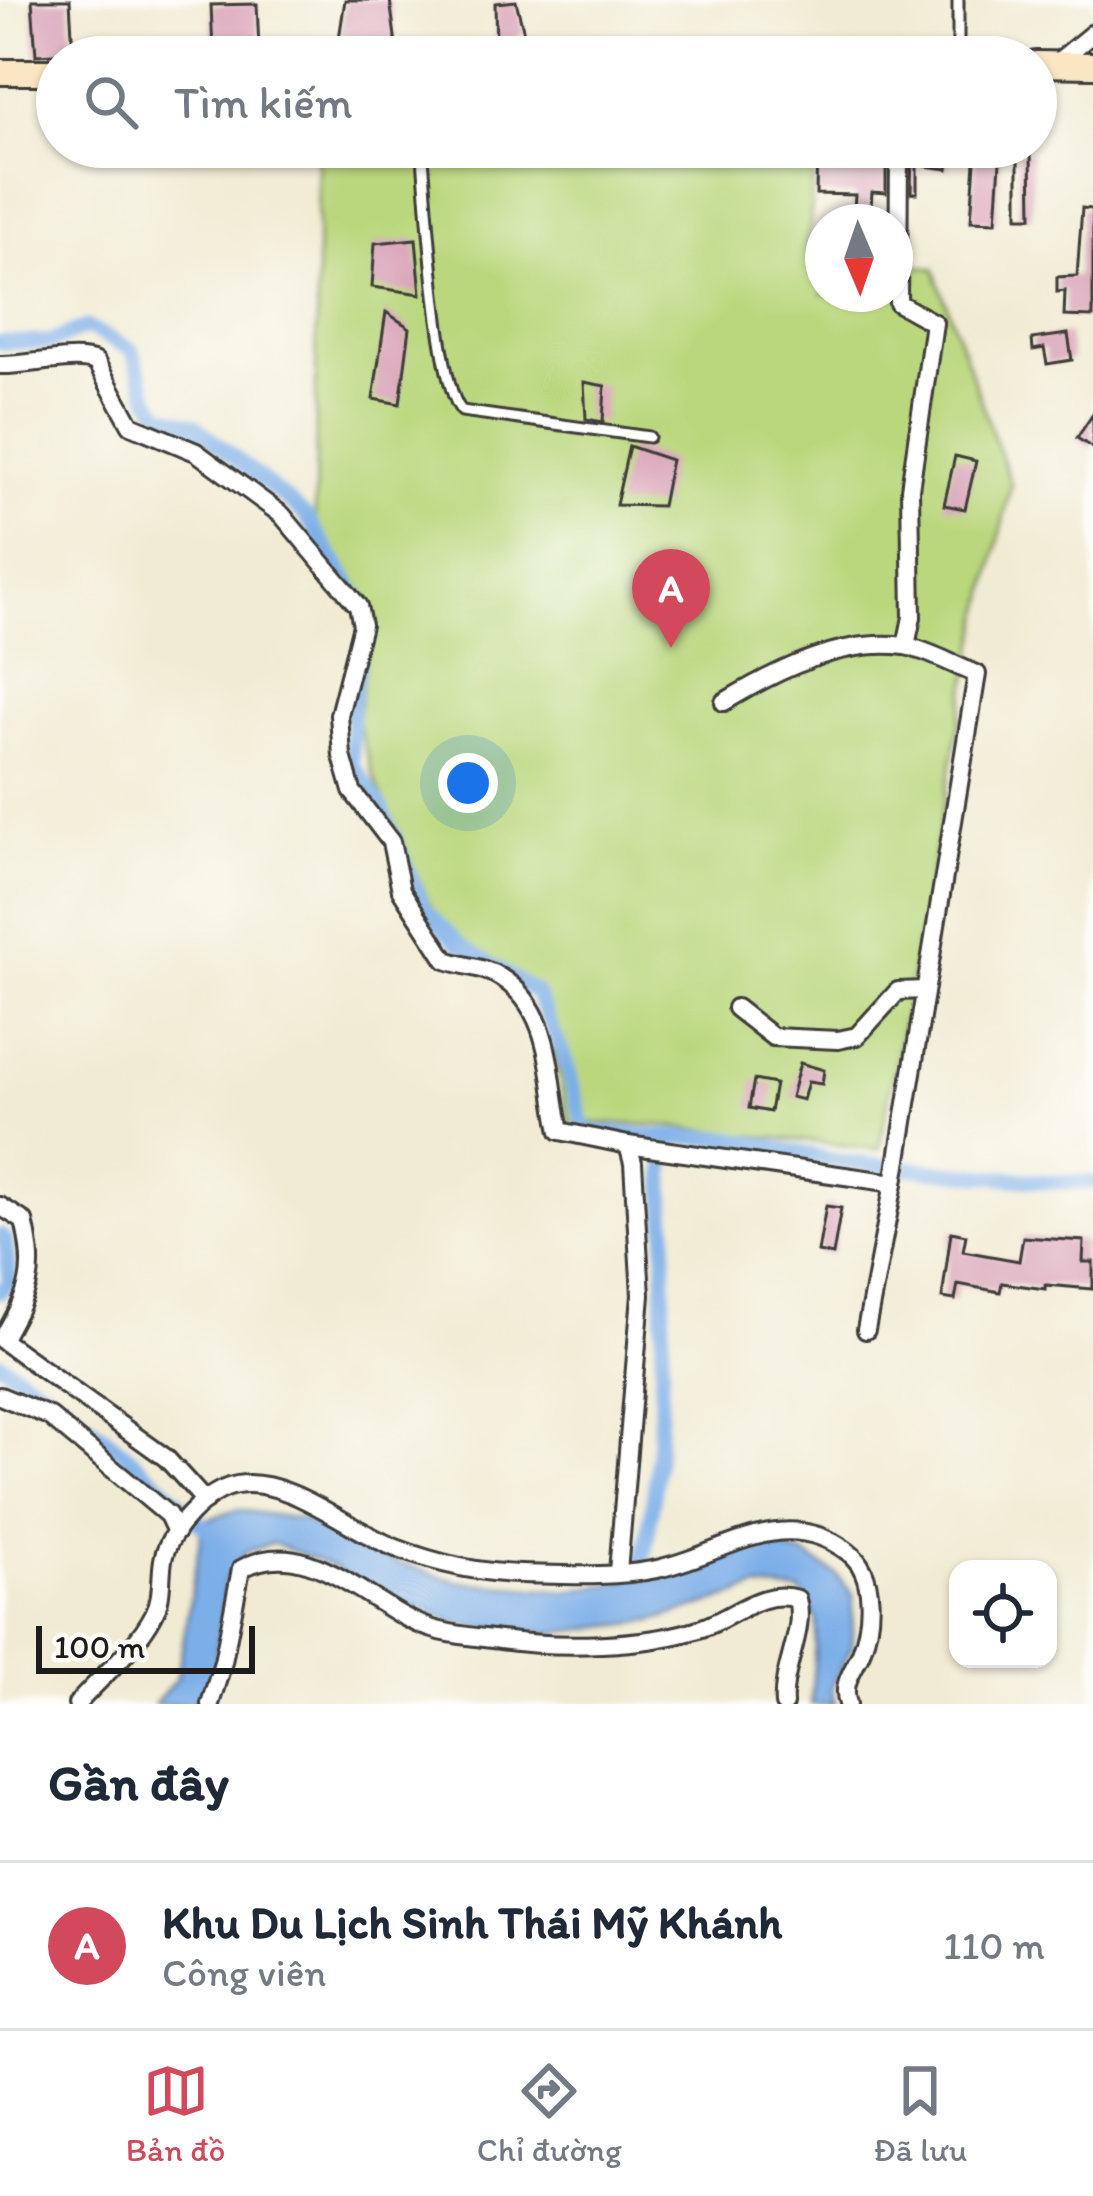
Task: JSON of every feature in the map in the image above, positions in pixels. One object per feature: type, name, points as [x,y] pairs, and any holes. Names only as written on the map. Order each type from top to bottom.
[{"type":"main road","points":[[1057,65],[1093,65]]},
{"type":"main road","points":[[0,72],[36,72]]},
{"type":"street","points":[[1057,57],[1093,33]]},
{"type":"street","points":[[1057,68],[1093,75]]},
{"type":"street","points":[[899,168],[898,303],[934,323],[910,489],[912,617],[906,646]]},
{"type":"street","points":[[0,365],[80,357],[96,362],[131,424],[196,452],[282,515],[355,600],[362,626],[340,705],[342,756],[355,795],[391,842],[401,890],[446,960],[500,977],[529,1008],[552,1066],[560,1131],[636,1147],[894,1182]]},
{"type":"street","points":[[724,702],[830,651],[906,646],[977,674],[866,1330]]},
{"type":"street","points":[[736,1008],[773,1037],[849,1040],[893,995],[906,989],[925,990]]},
{"type":"street","points":[[622,1572],[641,1308],[636,1147]]},
{"type":"street","points":[[0,1206],[24,1221],[34,1264],[21,1306],[2,1340],[166,1458],[204,1502]]},
{"type":"street","points":[[0,1396],[49,1416],[167,1515],[176,1532]]},
{"type":"street","points":[[77,1704],[153,1616],[164,1554],[176,1532],[204,1502],[236,1485],[271,1489],[320,1507],[394,1548],[469,1569],[514,1574],[657,1569],[766,1531],[827,1540],[850,1553],[862,1567],[869,1604],[865,1640],[844,1688],[848,1704]]},
{"type":"street","points":[[210,1704],[241,1569],[290,1562],[326,1569],[427,1628],[519,1642],[670,1636],[705,1627],[760,1600],[789,1596],[797,1599],[800,1612],[783,1686],[784,1704]]},
{"type":"lane","points":[[958,0],[958,36]]},
{"type":"lane","points":[[424,168],[444,361],[455,404],[462,411],[649,437]]},
{"type":"green space","points":[[318,168],[813,168],[811,204],[805,204],[805,312],[913,312],[913,265],[934,269],[1011,485],[966,687],[879,1149],[657,1125],[569,1122],[540,991],[439,926],[373,775],[357,720],[372,609],[315,528]]},
{"type":"water","points":[[237,1510],[301,1519],[359,1551],[460,1582],[567,1591],[672,1574],[760,1544],[805,1555],[836,1574],[853,1595],[852,1646],[831,1688],[835,1704],[811,1704],[817,1620],[801,1592],[758,1588],[653,1621],[552,1633],[463,1625],[369,1590],[333,1567],[272,1543],[246,1552],[227,1579],[216,1662],[201,1704],[154,1704],[177,1678],[203,1521]]},
{"type":"building","points":[[32,0],[70,0],[72,36],[36,36],[36,55]]},
{"type":"building","points":[[345,0],[390,0],[395,36],[339,36]]},
{"type":"building","points":[[516,1],[524,33],[496,36],[495,3]]},
{"type":"building","points":[[257,4],[258,36],[212,36],[211,5]]},
{"type":"building","points":[[817,168],[886,168],[886,193],[872,192],[871,204],[854,204],[855,195],[816,194]]},
{"type":"building","points":[[912,168],[917,168],[917,193],[911,193]]},
{"type":"building","points":[[975,168],[1000,168],[996,222],[971,221]]},
{"type":"building","points":[[1018,168],[1031,168],[1032,217],[1018,217]]},
{"type":"building","points":[[1082,208],[1093,209],[1093,317],[1064,316],[1065,291],[1057,292],[1057,277],[1077,276]]},
{"type":"building","points":[[416,239],[421,294],[372,287],[375,243]]},
{"type":"building","points":[[386,312],[410,328],[400,404],[373,399]]},
{"type":"building","points":[[1068,334],[1072,360],[1047,364],[1044,348],[1033,350],[1032,339]]},
{"type":"building","points":[[584,382],[605,386],[603,422],[586,419]]},
{"type":"building","points":[[1093,414],[1093,448],[1077,438]]},
{"type":"building","points":[[629,446],[671,460],[662,506],[616,505]]},
{"type":"building","points":[[955,456],[976,461],[965,509],[944,505]]},
{"type":"building","points":[[800,1063],[824,1070],[822,1084],[808,1082],[803,1100],[791,1097]]},
{"type":"building","points":[[754,1080],[775,1084],[770,1112],[749,1108]]},
{"type":"building","points":[[826,1206],[841,1208],[833,1255],[818,1252]]},
{"type":"building","points":[[951,1232],[966,1235],[963,1251],[1019,1261],[1023,1237],[1084,1241],[1083,1262],[1093,1262],[1093,1289],[1002,1283],[1000,1292],[958,1284],[955,1300],[942,1298]]},
{"type":"waterway","points":[[0,342],[51,342],[86,327],[132,350],[160,413],[195,425],[305,515],[360,599]]},
{"type":"waterway","points":[[359,663],[352,704],[352,764],[382,808],[425,910],[463,947],[536,993],[565,1058],[585,1131],[672,1137]]},
{"type":"waterway","points":[[638,1581],[658,1454],[664,1173],[672,1137],[731,1138],[843,1162],[1093,1182]]},
{"type":"waterway","points":[[0,1235],[5,1241],[10,1281],[0,1292]]},
{"type":"waterway","points":[[0,1363],[112,1443],[213,1536]]},
{"type":"place","name":"Khu Du Lịch Sinh Thái Mỹ Khánh","points":[[671,648]]}]
